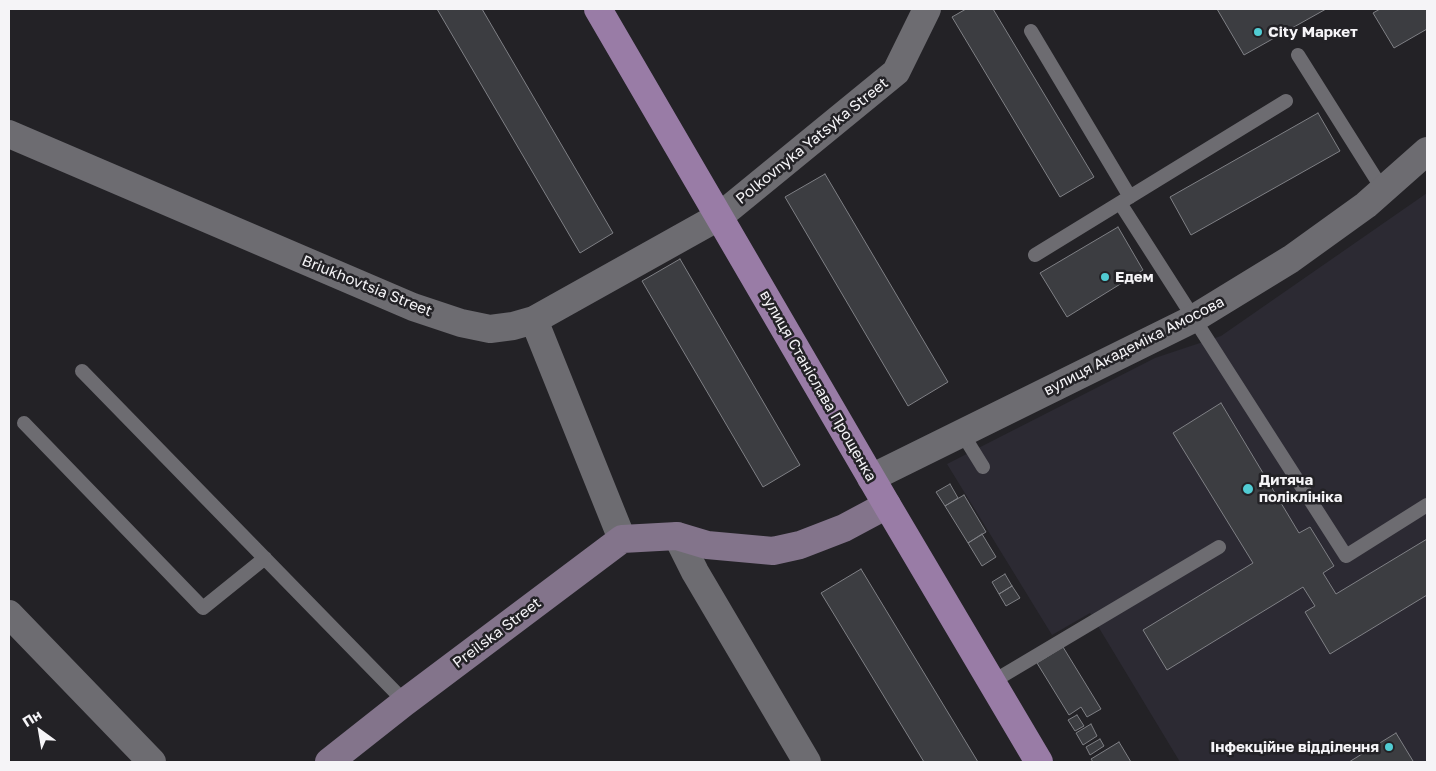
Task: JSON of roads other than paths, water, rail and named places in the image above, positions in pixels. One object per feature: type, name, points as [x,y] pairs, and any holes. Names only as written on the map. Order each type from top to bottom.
[{"type":"main road","name":"вулиця Станіслава Прощенка","points":[[598,9],[1039,762]]},
{"type":"street","name":"Polkovnyka Yatsyka Street","points":[[720,216],[896,72],[927,9]]},
{"type":"street","name":"Briukhovtsia Street","points":[[9,134],[413,307],[490,329],[513,326],[534,320],[720,216]]},
{"type":"street","name":"вулиця Академіка Амосова","points":[[871,478],[1193,319],[1291,259],[1366,205],[1427,151]]},
{"type":"street","points":[[534,320],[622,539],[677,536],[707,545],[773,551],[800,545],[844,528],[887,505]]},
{"type":"street","points":[[677,536],[695,572],[807,762]]},
{"type":"street","name":"Preilska Street","points":[[329,762],[405,702],[622,539]]},
{"type":"street","points":[[9,614],[152,762]]},
{"type":"lane","points":[[1031,31],[1193,319],[1346,556],[1427,505]]},
{"type":"lane","points":[[1298,55],[1383,190]]},
{"type":"lane","points":[[1035,255],[1286,101]]},
{"type":"lane","points":[[82,371],[405,702]]},
{"type":"lane","points":[[24,423],[203,608],[265,558]]},
{"type":"lane","points":[[962,433],[983,467]]},
{"type":"lane","points":[[992,682],[1219,547]]},
{"type":"place","name":"City Маркет","points":[[1258,32]]},
{"type":"place","name":"Едем","points":[[1105,277]]},
{"type":"place","name":"Дитяча поліклініка","points":[[1248,489]]},
{"type":"place","name":"Інфекційне відділення","points":[[1389,747]]}]
